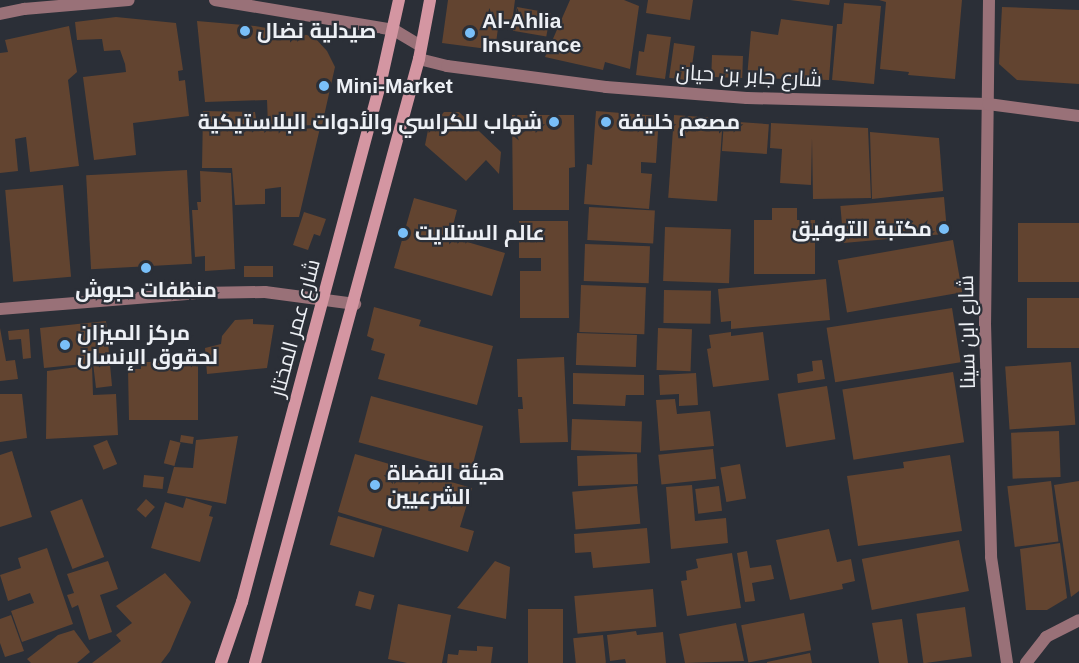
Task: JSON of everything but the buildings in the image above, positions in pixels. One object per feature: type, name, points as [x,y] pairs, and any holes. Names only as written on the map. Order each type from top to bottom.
[{"type":"main road","name":"شارع عمر المختار","points":[[221,663],[242,602],[399,0]]},
{"type":"main road","points":[[255,663],[355,304],[419,59],[430,0]]},
{"type":"street","points":[[0,14],[23,4],[129,0]]},
{"type":"street","points":[[215,0],[393,30],[422,46]]},
{"type":"street","name":"شارع ابن سينا","points":[[989,0],[985,323],[991,557],[1007,663]]},
{"type":"street","name":"شارع جابر بن حيان","points":[[419,59],[447,66],[606,87],[747,98],[988,104],[1079,116]]},
{"type":"street","points":[[0,309],[199,293],[266,291],[355,304]]},
{"type":"street","points":[[1026,663],[1046,637],[1079,620]]},
{"type":"place","name":"صيدلية نضال","points":[[245,31]]},
{"type":"place","name":"Al-Ahlia Insurance","points":[[470,33]]},
{"type":"place","name":"Mini-Market","points":[[324,86]]},
{"type":"place","name":"شهاب للكراسي والأدوات البلاستيكية","points":[[554,122]]},
{"type":"place","name":"مصعم خليفة","points":[[606,122]]},
{"type":"place","name":"مكتبة التوفيق","points":[[944,229]]},
{"type":"place","name":"عالم الستلايت","points":[[403,233]]},
{"type":"place","name":"منظفات حبوش","points":[[146,268]]},
{"type":"place","name":"مركز الميزان لحقوق الإنسان","points":[[65,345]]},
{"type":"place","name":"هيئة القضاة الشرعيين","points":[[375,485]]}]
